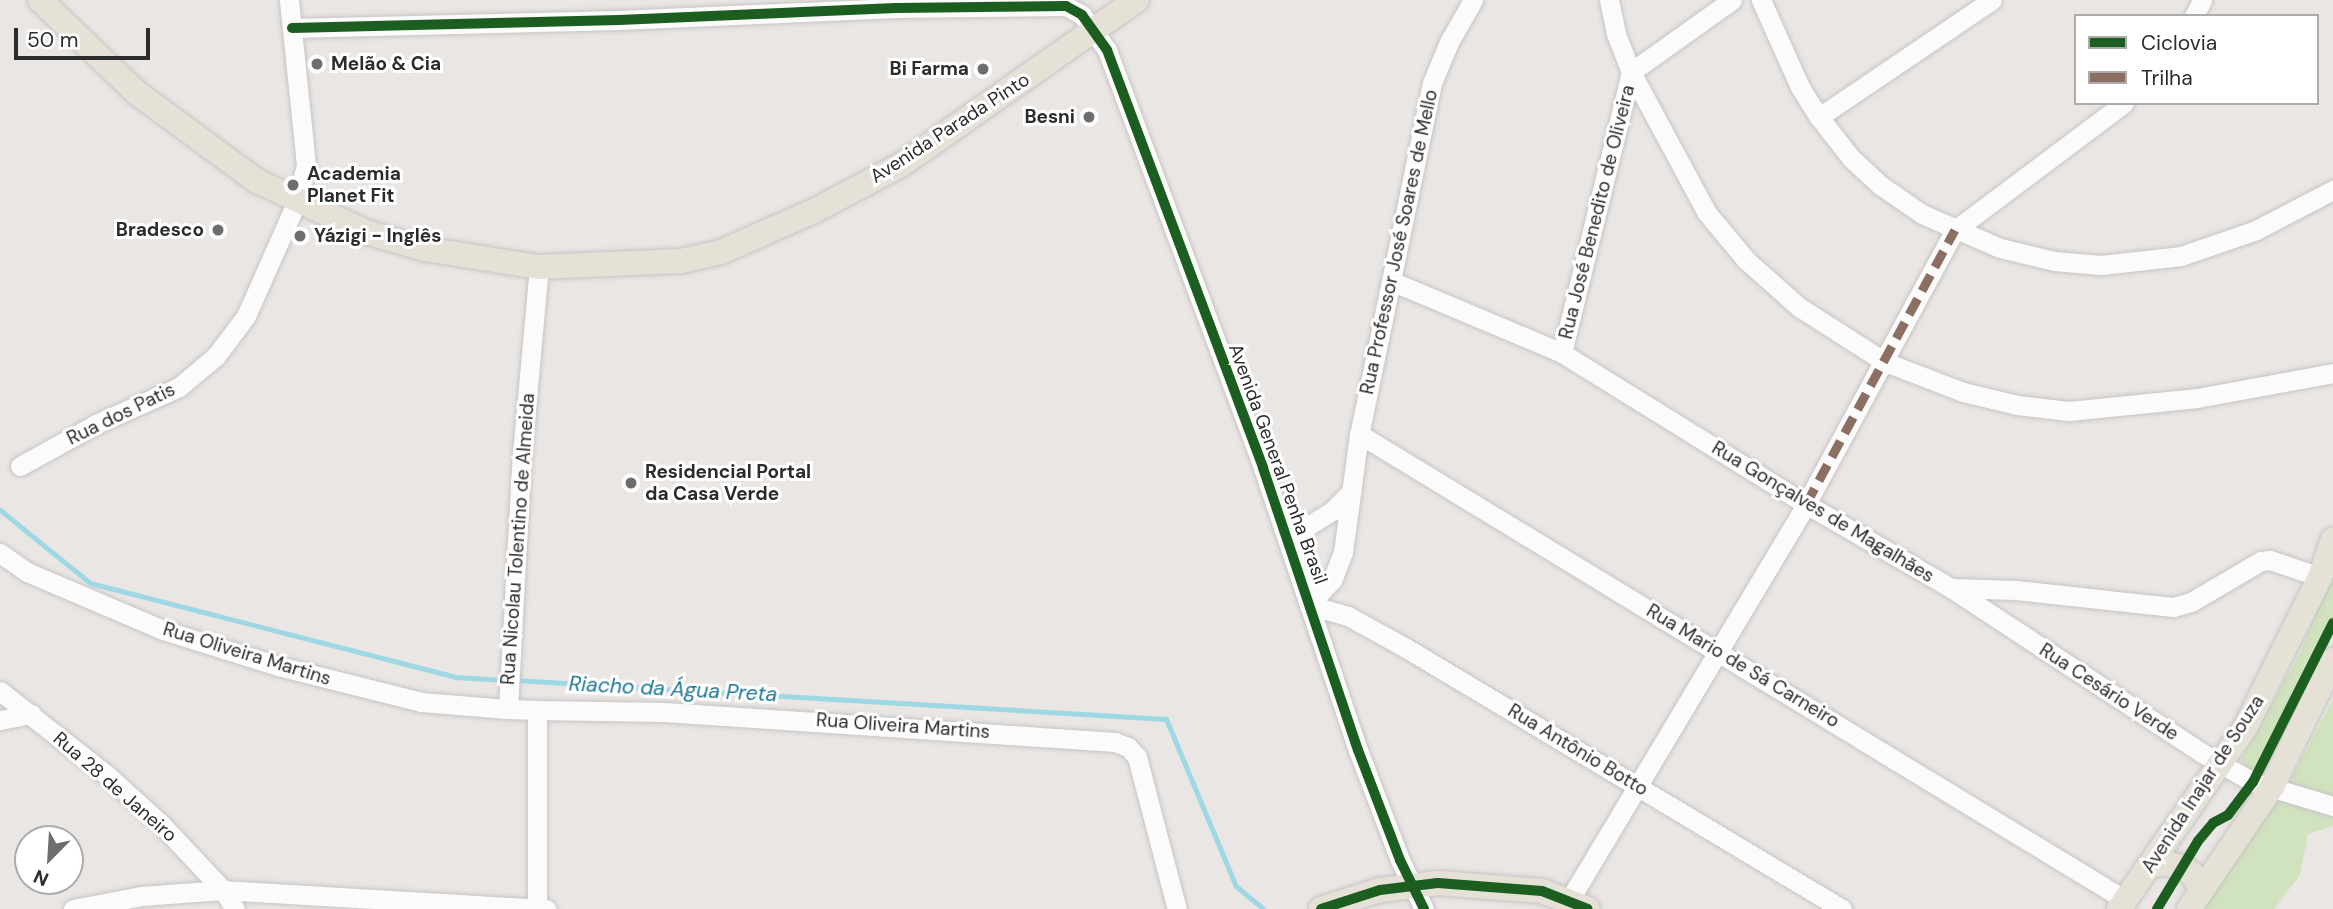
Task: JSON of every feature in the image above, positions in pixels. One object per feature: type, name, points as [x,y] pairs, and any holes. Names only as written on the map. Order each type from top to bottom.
[{"type":"main road","name":"Avenida Parada Pinto","points":[[40,0],[137,93],[226,161],[297,201],[366,232],[425,249],[538,267],[681,261],[722,252],[814,211],[901,165],[1137,0]]},
{"type":"main road","name":"Avenida Inajar de Souza","points":[[2122,904],[2152,865],[2245,728],[2320,577],[2333,540]]},
{"type":"main road","points":[[2195,900],[2272,787],[2333,660]]},
{"type":"main road","points":[[2152,865],[2163,863],[2183,867],[2193,875],[2195,900]]},
{"type":"main road","points":[[1321,909],[1346,899],[1412,884],[1480,884],[1531,899],[1579,904]]},
{"type":"street","name":"Rua dos Patis","points":[[20,466],[96,424],[179,387],[216,356],[246,316],[297,201],[306,165],[289,0]]},
{"type":"street","name":"Rua Professor José Soares de Mello","points":[[1309,605],[1332,580],[1343,552],[1359,433],[1432,83],[1449,42],[1473,0]]},
{"type":"street","points":[[1609,0],[1616,34],[1631,72],[1707,213],[1746,260],[1799,307],[1885,362],[1963,393],[2017,405],[2069,411],[2197,398],[2333,373]]},
{"type":"street","points":[[1631,72],[1732,0]]},
{"type":"street","points":[[1761,0],[1783,51],[1819,117],[1851,158],[1881,185],[1922,214],[2000,248],[2054,261],[2101,265],[2181,256],[2256,230],[2333,190]]},
{"type":"street","points":[[1819,117],[1992,0]]},
{"type":"street","name":"Avenida General Penha Brasil","points":[[292,28],[619,20],[897,4],[1066,6],[1082,15],[1112,63],[1287,539],[1358,750],[1424,909]]},
{"type":"street","name":"Rua José Benedito de Oliveira","points":[[1562,353],[1631,72]]},
{"type":"street","points":[[1579,904],[1637,785],[1806,504],[1955,230],[2121,105]]},
{"type":"street","name":"Rua Nicolau Tolentino de Almeida","points":[[537,710],[508,709],[522,453],[538,267]]},
{"type":"street","name":"Rua Gonçalves de Magalhães","points":[[1391,281],[1562,353],[1806,504],[1951,588],[2016,590],[2173,607],[2191,602],[2261,561],[2270,560],[2320,577]]},
{"type":"street","name":"Rua Mario de Sá Carneiro","points":[[1359,433],[1718,651],[2122,904]]},
{"type":"street","points":[[1287,539],[1332,510],[1350,492]]},
{"type":"street","name":"Rua Oliveira Martins","points":[[0,553],[27,572],[163,630],[278,666],[421,702],[508,709]]},
{"type":"street","name":"Rua Cesário Verde","points":[[1951,588],[2253,782],[2333,806]]},
{"type":"street","name":"Rua Antônio Botto","points":[[1309,605],[1348,616],[1842,909]]},
{"type":"street","name":"Rua 28 de Janeiro","points":[[0,691],[160,822],[223,890],[235,909]]},
{"type":"street","points":[[537,710],[537,908]]},
{"type":"street","name":"Rua Oliveira Martins","points":[[537,710],[664,712],[1098,739],[1128,747],[1137,757],[1177,909]]},
{"type":"street","points":[[0,720],[31,714]]},
{"type":"street","points":[[73,909],[141,896],[223,890],[546,909]]},
{"type":"green space","points":[[2333,568],[2333,633],[2291,727],[2262,772],[2248,770],[2241,760],[2300,653]]},
{"type":"green space","points":[[2333,699],[2333,826],[2308,834],[2300,875],[2274,909],[2203,909],[2291,780]]},
{"type":"waterway","name":"Riacho da Água Preta","points":[[0,510],[90,583],[455,677],[505,680]]},
{"type":"waterway","name":"Riacho da Água Preta","points":[[515,680],[1166,719],[1236,886],[1263,909]]},
{"type":"marked path","points":[[1806,504],[1955,230]]},
{"type":"cycle path","points":[[292,28],[619,20],[896,8],[1066,6],[1082,15],[1107,50],[1263,468],[1358,750],[1400,860],[1424,909]]},
{"type":"cycle path","points":[[2157,909],[2198,841],[2213,823],[2228,815],[2253,782],[2333,623]]},
{"type":"cycle path","points":[[1321,909],[1380,890],[1438,883],[1542,891],[1588,909]]},
{"type":"place","name":"Melão & Cia","points":[[317,64]]},
{"type":"place","name":"Bi Farma","points":[[983,69]]},
{"type":"place","name":"Besni","points":[[1089,117]]},
{"type":"place","name":"Academia Planet Fit","points":[[293,185]]},
{"type":"place","name":"Bradesco","points":[[218,230]]},
{"type":"place","name":"Yázigi - Inglês","points":[[300,236]]},
{"type":"place","name":"Residencial Portal da Casa Verde","points":[[631,483]]}]
